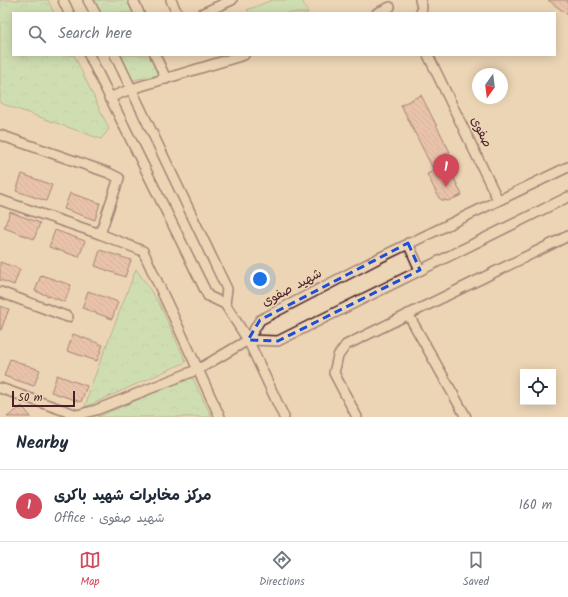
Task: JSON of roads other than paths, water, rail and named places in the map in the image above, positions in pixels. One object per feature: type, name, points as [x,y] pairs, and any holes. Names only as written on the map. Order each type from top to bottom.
[{"type":"street","points":[[63,0],[69,12]]},
{"type":"street","points":[[88,0],[94,12]]},
{"type":"street","points":[[133,0],[139,12]]},
{"type":"street","points":[[171,0],[177,12]]},
{"type":"street","points":[[204,12],[217,3],[232,0]]},
{"type":"street","points":[[421,12],[424,1]]},
{"type":"street","points":[[379,12],[391,7]]},
{"type":"street","points":[[89,56],[208,296],[225,304],[248,340],[284,417]]},
{"type":"street","points":[[115,56],[227,289],[225,304]]},
{"type":"street","points":[[155,56],[166,79]]},
{"type":"street","points":[[109,98],[131,89],[241,56]]},
{"type":"street","name":"صفوی","points":[[428,56],[498,200]]},
{"type":"street","points":[[0,135],[110,173],[119,178],[100,234]]},
{"type":"street","name":"شهید صفوی","points":[[248,340],[260,320],[408,243],[568,167]]},
{"type":"street","points":[[0,388],[77,416],[96,410],[199,369],[248,340],[278,341],[568,197]]},
{"type":"street","points":[[0,200],[143,250],[220,417]]},
{"type":"street","points":[[358,417],[334,373],[338,356],[346,345],[568,236]]},
{"type":"street","points":[[408,243],[420,270]]},
{"type":"street","points":[[0,292],[68,317]]},
{"type":"street","points":[[408,314],[466,417]]},
{"type":"place","name":"مرکز مخابرات شهید باکری","points":[[446,187]]}]
